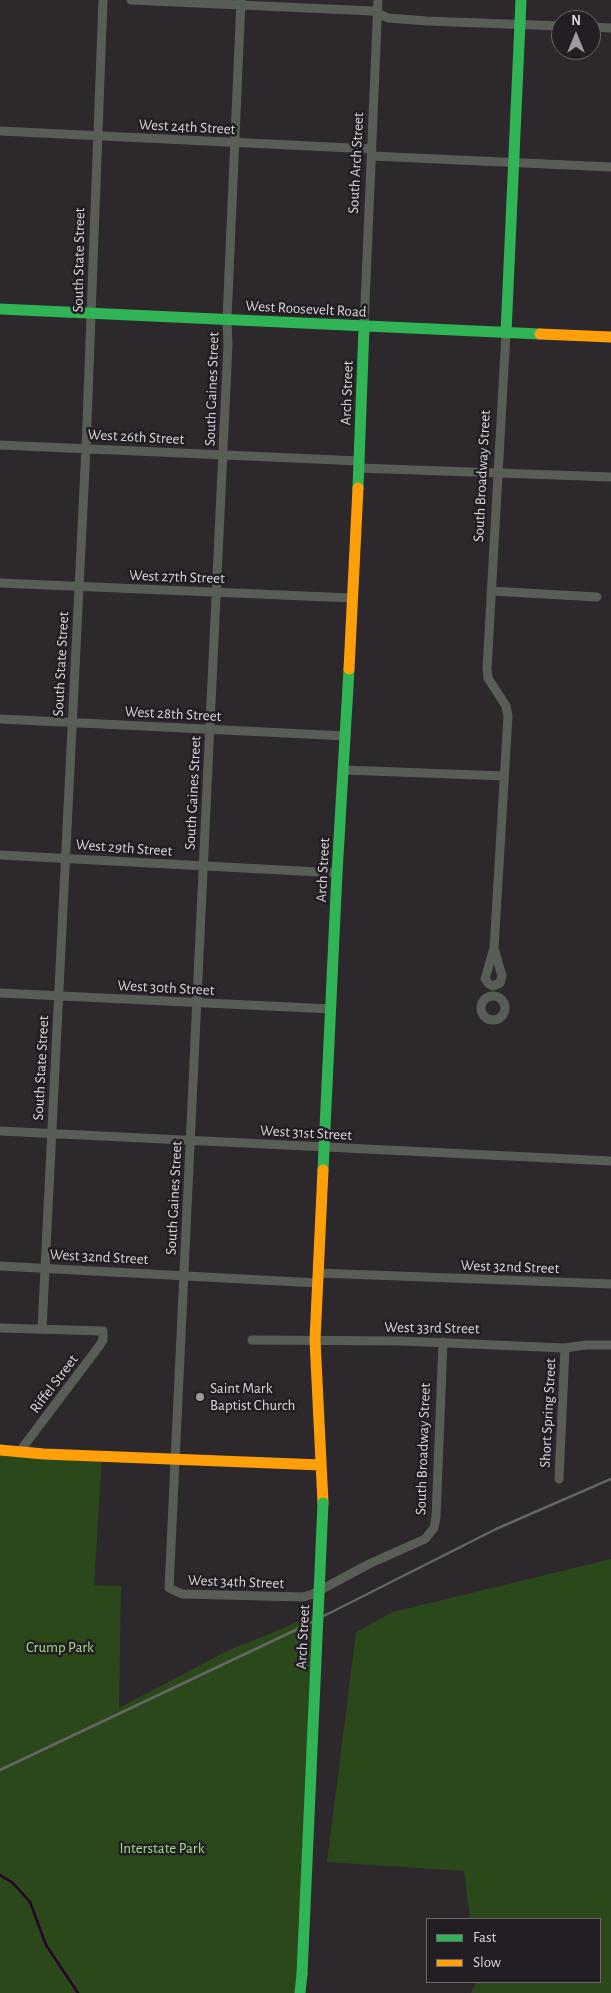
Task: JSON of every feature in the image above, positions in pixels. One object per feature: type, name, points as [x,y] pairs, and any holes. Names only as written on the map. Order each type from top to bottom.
[{"type":"main road","name":"South Broadway Street","points":[[506,333],[521,0]]},
{"type":"main road","name":"West Roosevelt Road","points":[[0,309],[611,337]]},
{"type":"main road","name":"Arch Street","points":[[300,1993],[324,1503],[315,1340],[317,1278],[360,465],[364,327]]},
{"type":"main road","points":[[0,1450],[44,1454],[321,1465]]},
{"type":"street","name":"South State Street","points":[[42,1329],[86,448],[92,314],[90,300],[103,0]]},
{"type":"street","points":[[131,0],[241,3],[373,11],[388,18],[427,21],[551,25]]},
{"type":"street","name":"South Arch Street","points":[[364,327],[378,0]]},
{"type":"street","name":"South Gaines Street","points":[[169,1588],[223,455],[241,3]]},
{"type":"street","name":"West 24th Street","points":[[0,131],[234,142],[372,153],[611,167]]},
{"type":"street","name":"South Broadway Street","points":[[493,986],[485,979],[494,948],[508,711],[488,678],[497,474],[506,333]]},
{"type":"street","name":"West 26th Street","points":[[0,445],[223,455],[497,474],[611,477]]},
{"type":"street","name":"West 27th Street","points":[[0,583],[352,598]]},
{"type":"street","points":[[491,591],[597,596]]},
{"type":"street","name":"West 28th Street","points":[[0,719],[346,736]]},
{"type":"street","points":[[344,770],[504,776]]},
{"type":"street","name":"West 29th Street","points":[[0,855],[337,873]]},
{"type":"street","name":"South Broadway Street","points":[[493,986],[500,983],[502,976],[494,948]]},
{"type":"street","name":"South Broadway Street","points":[[493,986],[493,996]]},
{"type":"street","name":"West 30th Street","points":[[0,992],[331,1010]]},
{"type":"street","name":"West 31st Street","points":[[0,1131],[611,1161]]},
{"type":"street","name":"West 32nd Street","points":[[0,1266],[184,1276],[611,1284]]},
{"type":"street","points":[[0,1328],[42,1329]]},
{"type":"street","name":"Riffel Street","points":[[20,1451],[103,1340],[103,1331],[42,1329]]},
{"type":"street","name":"West 33rd Street","points":[[252,1340],[443,1342],[564,1348],[586,1344],[611,1345]]},
{"type":"street","name":"South Broadway Street","points":[[303,1597],[313,1594],[369,1564],[418,1543],[434,1528],[443,1342]]},
{"type":"street","name":"Short Spring Street","points":[[559,1479],[564,1348]]},
{"type":"street","name":"West 34th Street","points":[[169,1588],[182,1594],[303,1597]]},
{"type":"green space","name":"Interstate Park","points":[[0,1451],[102,1457],[94,1585],[121,1586],[119,1708],[227,1651],[320,1613],[298,1993],[0,1993]]},
{"type":"green space","points":[[611,1559],[611,1993],[471,1993],[476,1983],[601,1983],[601,1918],[470,1918],[464,1871],[327,1862],[356,1632],[393,1612]]},
{"type":"waterway","points":[[0,1875],[13,1883],[30,1902],[46,1945],[78,1993]]},
{"type":"railway","points":[[0,1770],[302,1627],[496,1529],[611,1479]]},
{"type":"traffic: fast","points":[[506,333],[521,0]]},
{"type":"traffic: fast","points":[[0,309],[540,334]]},
{"type":"traffic: fast","points":[[358,488],[364,327]]},
{"type":"traffic: fast","points":[[323,1170],[349,669]]},
{"type":"traffic: fast","points":[[302,1974],[323,1503]]},
{"type":"traffic: fast","points":[[300,1993],[302,1974]]},
{"type":"traffic: slow","points":[[540,334],[611,337]]},
{"type":"traffic: slow","points":[[349,669],[358,488]]},
{"type":"traffic: slow","points":[[323,1170],[315,1340],[323,1503]]},
{"type":"traffic: slow","points":[[0,1450],[44,1454],[321,1465]]},
{"type":"place","name":"Saint Mark Baptist Church","points":[[200,1397]]},
{"type":"park label","name":"Crump Park","points":[[60,1647]]}]
